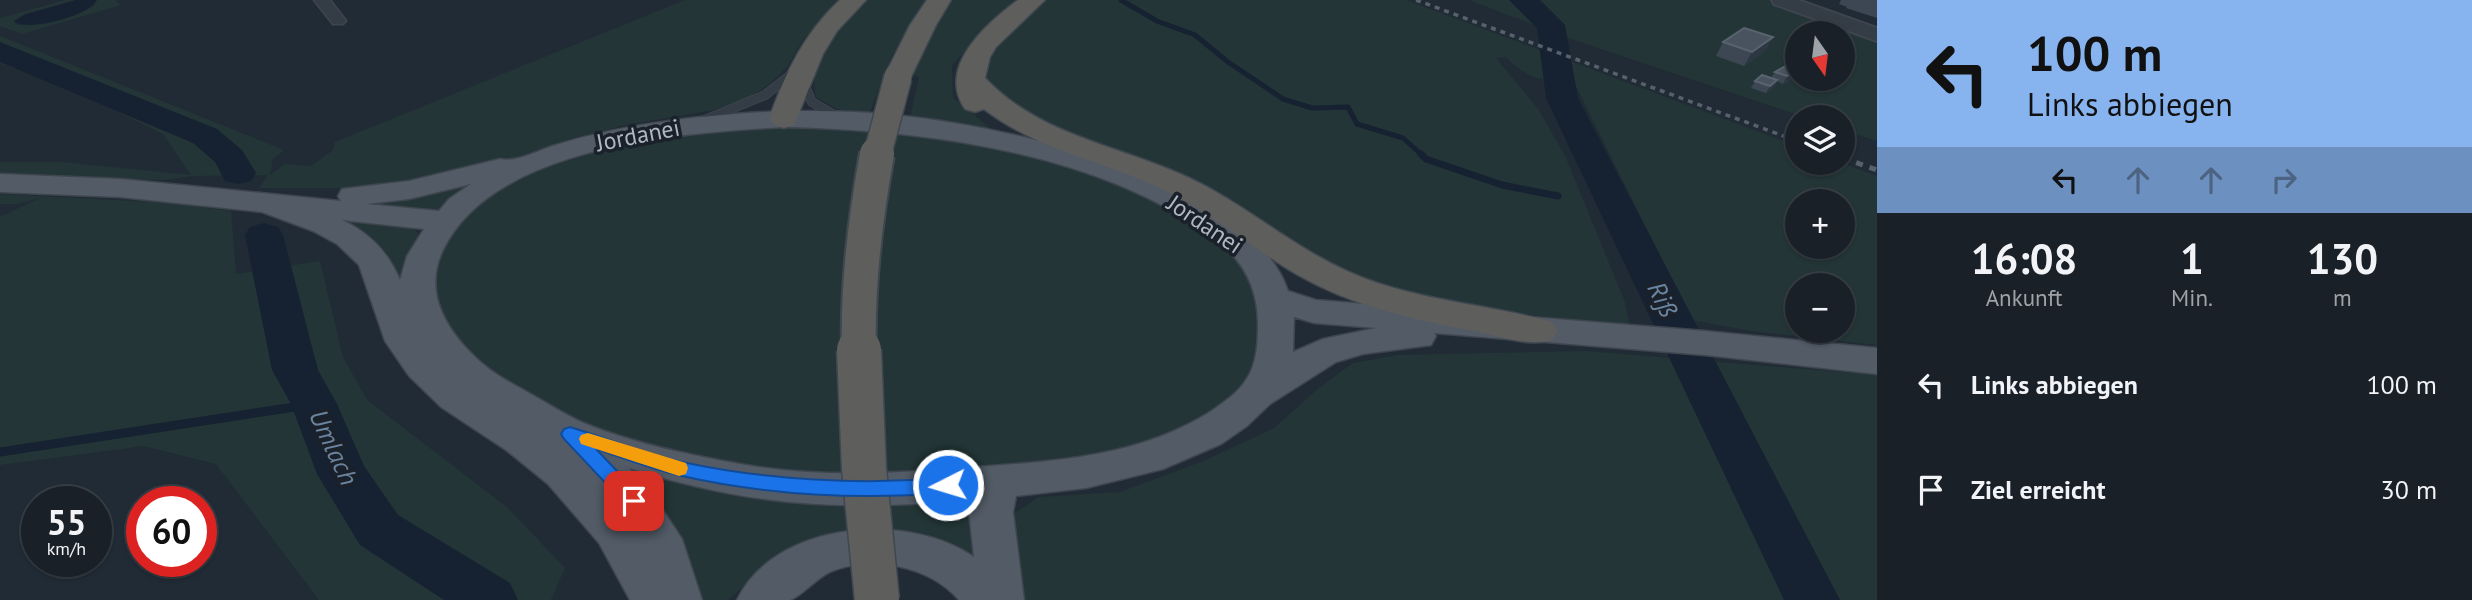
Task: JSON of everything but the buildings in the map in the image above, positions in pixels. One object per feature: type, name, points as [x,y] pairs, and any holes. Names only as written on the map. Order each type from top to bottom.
[{"type":"highway","points":[[784,119],[802,65],[825,29],[854,0]]},
{"type":"highway","points":[[877,600],[860,440],[858,312],[866,217],[873,175],[898,77],[939,0]]},
{"type":"highway","points":[[1033,0],[985,43],[972,66],[970,92],[982,112],[1044,151]]},
{"type":"highway","points":[[970,79],[1001,111],[1020,122],[1172,182],[1236,217],[1285,253],[1336,280],[1391,300],[1539,331]]},
{"type":"main road","name":"Jordanei","points":[[784,119],[845,120],[922,126],[1044,151],[1110,173],[1161,194],[1209,220],[1254,258],[1269,282],[1276,321],[1272,369],[1260,393],[1231,418],[1188,444],[1130,463],[1079,474],[898,489],[827,490],[758,484],[680,469],[570,434],[477,380],[443,346],[424,314],[417,298],[416,278],[425,251],[443,221],[490,185],[544,157],[621,137],[688,126],[784,119]]},
{"type":"main road","points":[[258,200],[363,196],[409,190],[544,157]]},
{"type":"main road","points":[[0,183],[120,188],[443,221]]},
{"type":"main road","points":[[258,200],[324,225],[362,246],[380,275],[404,342],[425,370],[460,400],[523,441],[564,472],[601,511],[634,557],[654,600]]},
{"type":"main road","points":[[1273,298],[1314,311],[1877,361]]},
{"type":"main road","points":[[1260,393],[1311,359],[1339,347],[1377,339],[1539,331]]},
{"type":"main road","points":[[570,434],[634,501],[666,552],[679,600]]},
{"type":"main road","points":[[997,482],[991,512],[1001,600]]},
{"type":"main road","points":[[760,600],[783,578],[816,558],[853,548],[891,547],[928,555],[960,572],[988,600]]},
{"type":"street","points":[[322,0],[338,21]]},
{"type":"street","points":[[1781,0],[1873,33]]},
{"type":"lane","points":[[802,65],[804,88],[812,102],[825,112],[845,120]]},
{"type":"lane","points":[[688,126],[742,107],[765,95],[802,65]]},
{"type":"shaded area","points":[[65,0],[76,0],[26,14],[15,21],[15,24],[35,25],[56,21],[94,6],[96,0],[115,0],[121,5],[22,34],[0,26],[0,18]]},
{"type":"shaded area","points":[[685,0],[840,0],[803,40],[788,66],[771,83],[750,97],[713,110],[620,126],[500,162],[383,188],[259,188],[268,175],[192,176],[165,180],[0,176],[0,162],[61,162],[191,175],[163,134],[81,94],[0,63],[0,36],[284,150],[273,159],[270,175],[285,164],[311,166],[333,150],[335,142]]},
{"type":"shaded area","points":[[862,0],[927,0],[891,57],[868,117],[837,109],[816,97],[814,83],[816,70],[827,44]]},
{"type":"shaded area","points":[[951,0],[1021,0],[996,20],[952,65],[953,98],[994,131],[910,118],[919,77],[913,75],[923,47]]},
{"type":"shaded area","points":[[1043,0],[1406,0],[1785,142],[1785,175],[1855,175],[1855,168],[1877,176],[1877,345],[1855,343],[1855,273],[1785,273],[1785,335],[1692,320],[1575,84],[1530,75],[1506,57],[1496,58],[1539,110],[1566,158],[1625,302],[1629,324],[1503,311],[1412,296],[1353,281],[1029,121],[982,80],[984,57]]},
{"type":"shaded area","points":[[1469,0],[1776,0],[1833,21],[1785,21],[1785,91],[1855,91],[1855,29],[1877,37],[1877,141],[1855,134],[1855,105],[1785,105],[1785,111],[1571,39]]},
{"type":"shaded area","points":[[843,123],[1035,153],[1148,194],[1234,250],[1266,303],[1257,375],[1223,409],[1144,447],[1058,466],[899,482],[737,470],[588,427],[496,377],[460,346],[431,302],[433,257],[448,228],[506,182],[584,151],[700,128]]},
{"type":"shaded area","points":[[502,172],[443,216],[330,203],[360,201]]},
{"type":"shaded area","points":[[0,194],[173,203],[231,211],[236,274],[320,261],[343,357],[367,400],[507,507],[565,568],[551,600],[319,600],[216,464],[144,446],[0,465],[0,217],[40,198],[18,204],[0,204]]},
{"type":"shaded area","points":[[332,216],[411,227],[418,233],[420,246],[401,277],[396,278]]},
{"type":"shaded area","points":[[1587,351],[1877,375],[1877,600],[1019,600],[1007,518],[1039,497],[1120,492],[1206,460],[1274,428],[1320,387],[1353,363],[1398,355]]},
{"type":"shaded area","points":[[637,468],[693,486],[799,502],[870,504],[977,500],[975,556],[937,538],[907,533],[769,565],[728,600],[694,600],[627,474]]},
{"type":"water","points":[[76,0],[97,0],[82,12],[57,21],[31,25],[14,21],[26,14]]},
{"type":"waterway","points":[[1121,0],[1157,21],[1195,35],[1228,62],[1283,99],[1312,108],[1348,107],[1357,124],[1403,138],[1423,156]]},
{"type":"waterway","name":"Riß","points":[[1523,0],[1551,25],[1562,98],[1812,600]]},
{"type":"waterway","name":"Umlach","points":[[0,51],[205,136],[230,157],[238,173]]},
{"type":"waterway","points":[[1423,156],[1502,185],[1558,196]]},
{"type":"waterway","name":"Umlach","points":[[264,235],[295,370],[314,404],[342,474],[379,530],[490,600]]},
{"type":"waterway","points":[[0,452],[314,404]]},
{"type":"railway","points":[[1416,0],[1785,137]]},
{"type":"railway","points":[[1855,162],[1877,170]]},
{"type":"slow traffic","points":[[588,439],[679,468]]},
{"type":"route","points":[[634,501],[570,434],[680,469],[758,484],[827,490],[948,485]]}]
